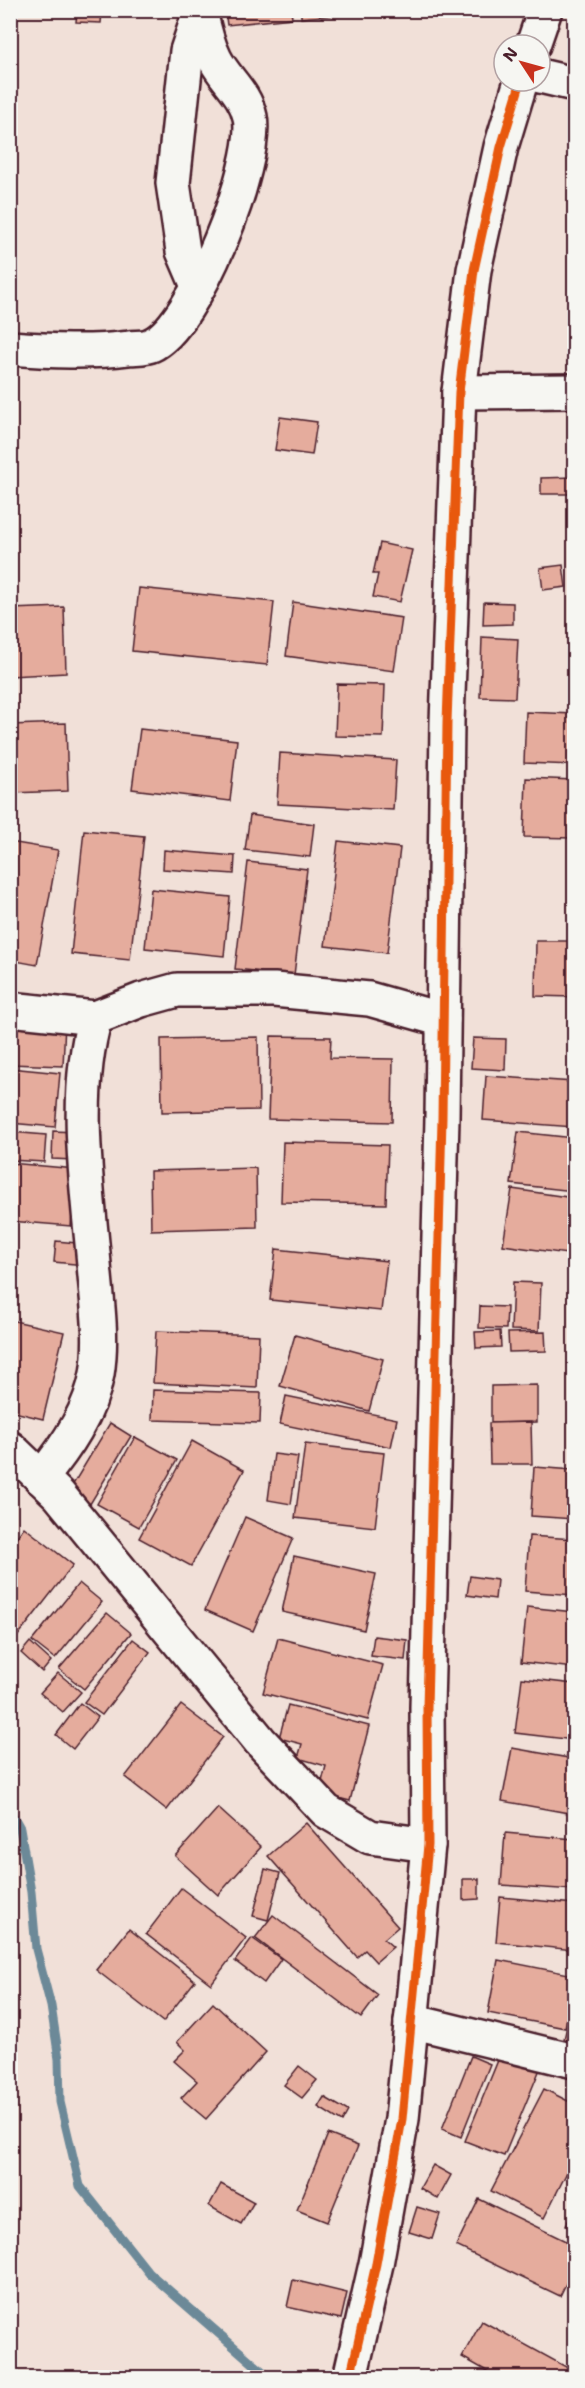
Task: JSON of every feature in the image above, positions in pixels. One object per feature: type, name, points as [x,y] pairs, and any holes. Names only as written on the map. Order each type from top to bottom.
[{"type":"street","points":[[537,33],[545,10]]},
{"type":"street","points":[[198,286],[183,250],[173,183],[187,51],[200,11]]},
{"type":"street","points":[[10,348],[92,353],[151,345],[180,318],[198,286],[237,203],[249,155],[250,118],[243,99],[215,58],[200,11]]},
{"type":"street","points":[[552,79],[574,84]]},
{"type":"street","points":[[350,2378],[376,2264],[402,2119],[428,1845],[427,1707],[444,980],[447,722],[459,392],[474,270],[501,147],[517,93]]},
{"type":"street","points":[[459,392],[574,391]]},
{"type":"street","points":[[369,999],[444,980]]},
{"type":"street","points":[[10,1009],[95,1018],[141,1000],[177,990],[274,990],[369,999],[443,1020]]},
{"type":"street","points":[[41,1478],[62,1453],[83,1415],[97,1375],[101,1334],[89,1204],[84,1100],[87,1045],[95,1018]]},
{"type":"street","points":[[10,1448],[73,1513],[260,1741],[326,1811],[370,1837],[428,1845]]},
{"type":"street","points":[[411,2021],[574,2061]]},
{"type":"building","points":[[77,10],[136,10],[136,14],[102,12],[101,23],[76,22]]},
{"type":"building","points":[[225,10],[291,10],[292,18],[227,25]]},
{"type":"building","points":[[301,10],[358,10],[358,13],[301,18]]},
{"type":"building","points":[[280,417],[317,422],[312,455],[275,450]]},
{"type":"building","points":[[574,477],[574,494],[541,494],[541,478]]},
{"type":"building","points":[[380,543],[412,550],[400,602],[373,597],[378,574],[373,574]]},
{"type":"building","points":[[563,565],[566,587],[543,590],[540,568]]},
{"type":"building","points":[[139,588],[274,602],[267,665],[132,651]]},
{"type":"building","points":[[293,602],[402,618],[394,671],[286,656]]},
{"type":"building","points":[[484,602],[513,603],[513,624],[483,625]]},
{"type":"building","points":[[64,607],[66,673],[10,676],[10,609]]},
{"type":"building","points":[[482,637],[518,639],[515,698],[480,697]]},
{"type":"building","points":[[337,684],[385,685],[383,737],[335,736]]},
{"type":"building","points":[[526,712],[574,714],[574,765],[524,763]]},
{"type":"building","points":[[66,723],[68,791],[10,793],[10,725]]},
{"type":"building","points":[[140,729],[237,740],[230,801],[132,789]]},
{"type":"building","points":[[280,753],[396,760],[393,810],[277,804]]},
{"type":"building","points":[[526,778],[574,780],[574,838],[524,837]]},
{"type":"building","points":[[250,815],[314,824],[310,857],[245,850]]},
{"type":"building","points":[[84,830],[144,836],[130,960],[71,954]]},
{"type":"building","points":[[338,841],[400,848],[387,953],[325,946]]},
{"type":"building","points":[[10,842],[58,850],[37,965],[10,960]]},
{"type":"building","points":[[164,850],[235,856],[234,874],[163,869]]},
{"type":"building","points":[[248,862],[307,869],[294,975],[235,969]]},
{"type":"building","points":[[151,889],[230,897],[224,956],[145,948]]},
{"type":"building","points":[[536,941],[574,941],[574,997],[535,996]]},
{"type":"building","points":[[10,1021],[65,1023],[63,1066],[10,1064]]},
{"type":"building","points":[[271,1036],[331,1037],[330,1058],[393,1059],[392,1122],[268,1119]]},
{"type":"building","points":[[258,1037],[259,1110],[162,1112],[161,1039]]},
{"type":"building","points":[[473,1038],[506,1039],[505,1070],[471,1068]]},
{"type":"building","points":[[10,1068],[60,1073],[55,1127],[10,1123]]},
{"type":"building","points":[[486,1076],[574,1082],[574,1127],[483,1120]]},
{"type":"building","points":[[53,1131],[75,1132],[74,1160],[52,1159]]},
{"type":"building","points":[[10,1132],[46,1135],[44,1162],[10,1160]]},
{"type":"building","points":[[518,1132],[574,1138],[574,1191],[511,1184]]},
{"type":"building","points":[[283,1142],[388,1145],[386,1204],[281,1202]]},
{"type":"building","points":[[10,1163],[76,1169],[71,1226],[10,1221]]},
{"type":"building","points":[[256,1168],[257,1227],[151,1230],[150,1171]]},
{"type":"building","points":[[512,1189],[574,1198],[574,1255],[503,1245]]},
{"type":"building","points":[[56,1241],[87,1244],[85,1265],[54,1262]]},
{"type":"building","points":[[276,1249],[387,1261],[381,1311],[270,1300]]},
{"type":"building","points":[[513,1282],[541,1283],[539,1331],[511,1330]]},
{"type":"building","points":[[480,1306],[507,1307],[506,1329],[479,1328]]},
{"type":"building","points":[[10,1320],[64,1332],[43,1419],[10,1411]]},
{"type":"building","points":[[156,1331],[259,1335],[257,1388],[153,1383]]},
{"type":"building","points":[[500,1331],[501,1347],[476,1348],[475,1332]]},
{"type":"building","points":[[545,1332],[546,1351],[509,1352],[508,1333]]},
{"type":"building","points":[[295,1335],[383,1359],[369,1411],[280,1386]]},
{"type":"building","points":[[537,1385],[537,1422],[491,1423],[491,1386]]},
{"type":"building","points":[[153,1390],[261,1393],[260,1423],[152,1420]]},
{"type":"building","points":[[286,1396],[397,1419],[391,1447],[280,1424]]},
{"type":"building","points":[[531,1422],[532,1464],[490,1464],[489,1423]]},
{"type":"building","points":[[110,1423],[131,1436],[90,1504],[69,1491]]},
{"type":"building","points":[[135,1437],[177,1460],[139,1527],[97,1504]]},
{"type":"building","points":[[192,1441],[244,1470],[191,1566],[139,1538]]},
{"type":"building","points":[[305,1444],[384,1453],[375,1527],[295,1518]]},
{"type":"building","points":[[274,1454],[298,1457],[291,1504],[268,1500]]},
{"type":"building","points":[[534,1467],[574,1470],[574,1519],[531,1516]]},
{"type":"building","points":[[245,1517],[293,1538],[253,1631],[205,1610]]},
{"type":"building","points":[[24,1527],[73,1565],[13,1642],[10,1641],[10,1546]]},
{"type":"building","points":[[529,1536],[574,1539],[574,1595],[525,1591]]},
{"type":"building","points":[[294,1556],[376,1574],[364,1630],[282,1612]]},
{"type":"building","points":[[470,1576],[497,1580],[495,1599],[467,1595]]},
{"type":"building","points":[[79,1583],[102,1602],[55,1659],[32,1641]]},
{"type":"building","points":[[527,1607],[574,1612],[574,1668],[521,1662]]},
{"type":"building","points":[[107,1613],[131,1633],[84,1689],[59,1669]]},
{"type":"building","points":[[374,1636],[407,1640],[405,1660],[371,1656]]},
{"type":"building","points":[[278,1638],[383,1665],[368,1720],[263,1693]]},
{"type":"building","points":[[133,1639],[150,1652],[102,1715],[84,1702]]},
{"type":"building","points":[[30,1642],[51,1661],[42,1672],[21,1653]]},
{"type":"building","points":[[58,1673],[81,1692],[63,1712],[40,1693]]},
{"type":"building","points":[[522,1678],[574,1684],[574,1740],[515,1733]]},
{"type":"building","points":[[80,1703],[98,1717],[73,1749],[56,1735]]},
{"type":"building","points":[[181,1705],[223,1737],[167,1810],[125,1777]]},
{"type":"building","points":[[288,1705],[369,1726],[350,1801],[319,1793],[326,1766],[298,1758],[302,1744],[279,1738]]},
{"type":"building","points":[[512,1748],[574,1759],[574,1814],[502,1801]]},
{"type":"building","points":[[218,1808],[261,1847],[218,1895],[175,1856]]},
{"type":"building","points":[[306,1823],[398,1927],[384,1939],[393,1947],[376,1962],[365,1950],[357,1957],[268,1856]]},
{"type":"building","points":[[505,1833],[574,1839],[574,1890],[501,1885]]},
{"type":"building","points":[[265,1869],[280,1873],[268,1920],[253,1916]]},
{"type":"building","points":[[463,1879],[479,1879],[479,1899],[463,1900]]},
{"type":"building","points":[[181,1888],[246,1938],[211,1984],[146,1934]]},
{"type":"building","points":[[500,1897],[574,1904],[574,1950],[496,1942]]},
{"type":"building","points":[[273,1915],[378,1995],[361,2018],[255,1938]]},
{"type":"building","points":[[129,1929],[195,1981],[163,2022],[96,1970]]},
{"type":"building","points":[[252,1938],[281,1959],[264,1983],[235,1961]]},
{"type":"building","points":[[498,1960],[574,1975],[565,2028],[488,2013]]},
{"type":"building","points":[[574,1997],[574,2042],[564,2039]]},
{"type":"building","points":[[213,2003],[266,2052],[206,2119],[181,2098],[197,2081],[174,2061],[185,2050],[177,2042]]},
{"type":"building","points":[[501,2053],[540,2069],[504,2156],[465,2141]]},
{"type":"building","points":[[471,2056],[490,2064],[461,2137],[442,2129]]},
{"type":"building","points":[[299,2066],[317,2080],[302,2098],[284,2085]]},
{"type":"building","points":[[544,2089],[574,2104],[574,2158],[544,2218],[491,2191]]},
{"type":"building","points":[[324,2097],[348,2111],[342,2122],[318,2107]]},
{"type":"building","points":[[328,2134],[358,2146],[327,2222],[297,2210]]},
{"type":"building","points":[[433,2165],[451,2175],[438,2199],[420,2188]]},
{"type":"building","points":[[221,2184],[254,2202],[241,2224],[209,2206]]},
{"type":"building","points":[[479,2199],[574,2245],[574,2267],[560,2296],[456,2246]]},
{"type":"building","points":[[417,2207],[440,2214],[432,2239],[409,2232]]},
{"type":"building","points":[[574,2210],[574,2230],[566,2225]]},
{"type":"building","points":[[293,2280],[347,2293],[341,2319],[287,2307]]},
{"type":"building","points":[[482,2321],[568,2368],[563,2378],[499,2378],[462,2357]]},
{"type":"waterway","points":[[10,1810],[20,1828],[31,1892],[36,1949],[51,2006],[59,2059],[60,2102],[80,2186],[149,2273],[270,2378]]},
{"type":"cycle path","points":[[350,2378],[376,2264],[402,2119],[428,1845],[427,1707],[442,1118],[447,722],[459,392],[474,270],[501,147],[517,93]]}]
